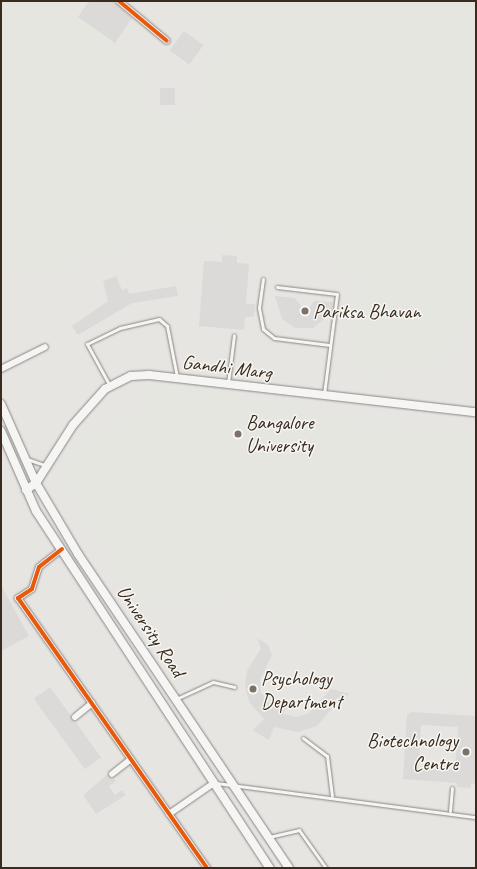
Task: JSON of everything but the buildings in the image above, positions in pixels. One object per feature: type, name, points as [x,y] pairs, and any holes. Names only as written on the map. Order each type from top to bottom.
[{"type":"main road","name":"Gandhi Marg","points":[[26,490],[36,483],[73,425],[110,386],[131,376],[178,378],[476,412]]},
{"type":"main road","name":"University Road","points":[[1,404],[36,483],[78,554],[289,868]]},
{"type":"main road","name":"University Road","points":[[1,431],[26,490],[62,549],[270,868]]},
{"type":"street","points":[[119,1],[167,41]]},
{"type":"street","points":[[1,369],[45,347]]},
{"type":"street","points":[[62,549],[39,567],[32,588],[18,598],[207,868]]},
{"type":"street","points":[[75,718],[92,703]]},
{"type":"street","points":[[112,774],[131,759]]},
{"type":"street","points":[[169,814],[214,783]]},
{"type":"lane","points":[[263,279],[259,308],[263,329],[274,338],[330,345]]},
{"type":"lane","points":[[278,287],[337,294],[324,395]]},
{"type":"lane","points":[[110,386],[87,344],[120,328],[159,319],[167,326],[178,378]]},
{"type":"lane","points":[[228,384],[234,335]]},
{"type":"lane","points":[[26,459],[47,466]]},
{"type":"lane","points":[[176,699],[213,682],[234,687]]},
{"type":"lane","points":[[303,738],[326,756],[332,796]]},
{"type":"lane","points":[[214,783],[233,783],[450,811],[476,817]]},
{"type":"lane","points":[[450,811],[452,788]]},
{"type":"lane","points":[[269,837],[299,830],[326,868]]},
{"type":"shaded area","name":"Bangalore University","points":[[1,1],[476,1],[476,868],[1,868]]},
{"type":"shaded area","points":[[1,1],[56,1],[136,60],[150,115],[200,115],[216,39],[177,1],[476,1],[476,295],[472,299],[456,359],[363,378],[346,357],[359,277],[284,239],[160,234],[48,276],[1,268]]},
{"type":"shaded area","points":[[150,381],[360,420],[476,431],[476,680],[393,679],[234,598],[133,604],[57,463],[99,427],[136,417]]},
{"type":"cycle path","points":[[119,1],[167,41]]},
{"type":"cycle path","points":[[62,549],[39,567],[32,589],[18,598],[207,868]]},
{"type":"place","name":"Pariksa Bhavan","points":[[305,311]]},
{"type":"place","name":"Bangalore University","points":[[238,434]]},
{"type":"place","name":"Psychology Department","points":[[253,689]]},
{"type":"place","name":"Biotechnology Centre","points":[[466,752]]}]
